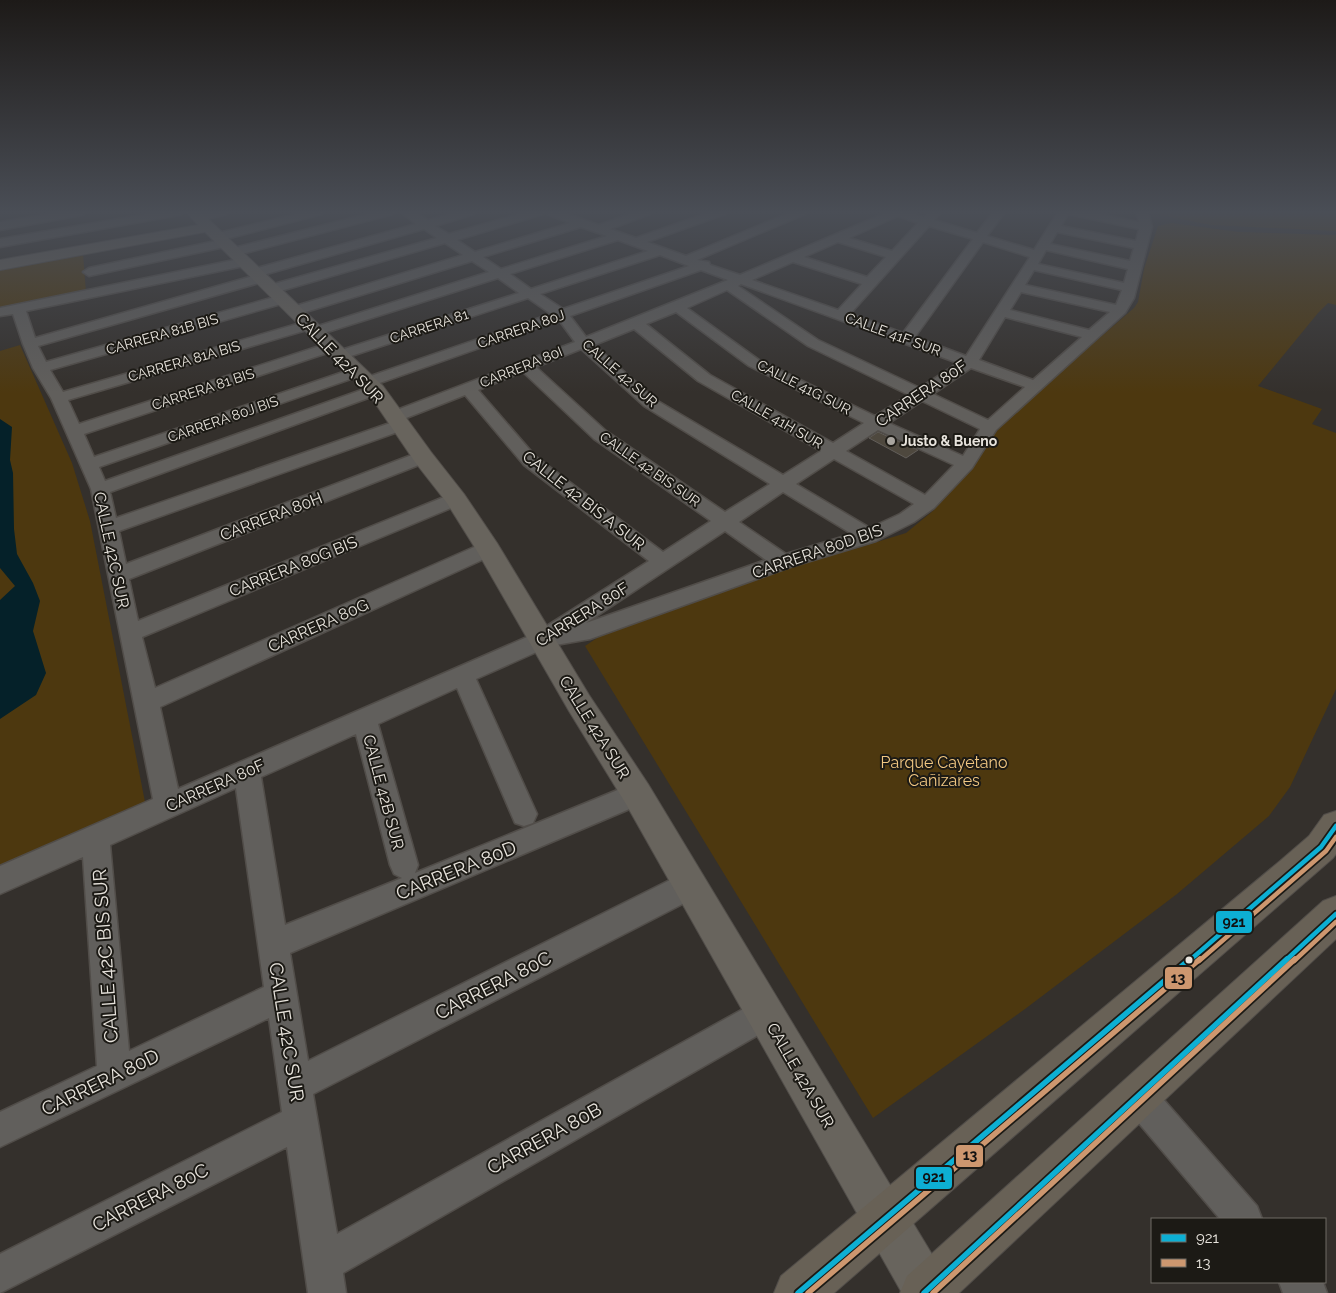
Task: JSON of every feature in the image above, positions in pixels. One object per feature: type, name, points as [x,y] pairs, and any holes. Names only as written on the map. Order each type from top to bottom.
[{"type":"main road","points":[[798,1293],[1292,873],[1321,847],[1336,826]]},
{"type":"main road","points":[[926,1292],[1336,914]]},
{"type":"street","points":[[89,272],[91,293]]},
{"type":"street","points":[[9,310],[180,272]]},
{"type":"street","points":[[30,344],[206,272]]},
{"type":"street","name":"CARRERA 81B BIS","points":[[41,368],[215,272]]},
{"type":"street","name":"CALLE 42A SUR","points":[[256,272],[367,382],[456,499],[637,794],[926,1292]]},
{"type":"street","name":"CARRERA 81","points":[[336,351],[594,272]]},
{"type":"street","name":"CARRERA 80J","points":[[100,489],[367,382],[686,272]]},
{"type":"street","name":"CALLE 41F SUR","points":[[723,272],[1036,386]]},
{"type":"street","name":"CARRERA 80I","points":[[108,528],[398,421],[468,389],[677,307],[759,272]]},
{"type":"street","points":[[839,272],[870,282]]},
{"type":"street","points":[[842,315],[879,272]]},
{"type":"street","points":[[906,339],[955,272]]},
{"type":"street","name":"CARRERA 80F","points":[[0,880],[542,640],[970,362],[1026,272]]},
{"type":"street","points":[[1084,272],[1130,288]]},
{"type":"street","name":"CARRERA 80D BIS","points":[[542,640],[582,633],[783,562],[869,536],[907,518],[927,504],[966,464],[990,427],[1120,310],[1130,288],[1133,272]]},
{"type":"street","name":"CALLE 42 SUR","points":[[500,273],[562,315],[583,343],[650,403],[869,536]]},
{"type":"street","name":"CARRERA 81A BIS","points":[[59,398],[312,328],[500,273]]},
{"type":"street","points":[[728,286],[813,342],[990,427]]},
{"type":"street","points":[[1017,287],[1120,310]]},
{"type":"street","name":"CALLE 41G SUR","points":[[677,307],[754,363],[876,423],[966,464]]},
{"type":"street","name":"CALLE 42C SUR","points":[[9,310],[59,398],[100,489],[168,806]]},
{"type":"street","points":[[1002,312],[1092,335]]},
{"type":"street","name":"CALLE 41H SUR","points":[[635,322],[704,378],[927,504]]},
{"type":"street","name":"CARRERA 81 BIS","points":[[75,431],[336,351]]},
{"type":"street","name":"CALLE 42 BIS SUR","points":[[525,366],[600,435],[783,562]]},
{"type":"street","name":"CARRERA 80J BIS","points":[[89,465],[367,382]]},
{"type":"street","name":"CALLE 42 BIS A SUR","points":[[468,389],[530,461],[663,562]]},
{"type":"street","name":"CARRERA 80H","points":[[118,575],[423,458]]},
{"type":"street","name":"CARRERA 80G BIS","points":[[130,633],[456,499]]},
{"type":"street","name":"CARRERA 80G","points":[[147,702],[488,549]]},
{"type":"street","points":[[463,675],[524,814]]},
{"type":"street","name":"CALLE 42B SUR","points":[[364,719],[404,865]]},
{"type":"street","name":"CALLE 42C SUR","points":[[247,770],[325,1278]]},
{"type":"street","name":"CARRERA 80D","points":[[274,945],[637,794]]},
{"type":"street","name":"CALLE 42C BIS SUR","points":[[96,838],[114,1075]]},
{"type":"street","name":"CARRERA 80C","points":[[295,1085],[690,885]]},
{"type":"street","name":"CARRERA 80D","points":[[0,1130],[282,995]]},
{"type":"street","name":"CARRERA 80B","points":[[325,1278],[765,1014]]},
{"type":"street","points":[[1138,1096],[1243,1218]]},
{"type":"street","name":"CARRERA 80C","points":[[0,1274],[301,1120]]},
{"type":"street","points":[[1299,1283],[1308,1293]]},
{"type":"green space","points":[[0,272],[84,272],[86,292],[0,309]]},
{"type":"green space","name":"Parque Cayetano Cañizares","points":[[1143,272],[1336,272],[1336,305],[1328,303],[1318,313],[1258,386],[1322,409],[1312,424],[1336,433],[1336,689],[1290,787],[1269,816],[1177,894],[1025,1009],[873,1118],[585,646],[609,630],[756,574],[851,550],[906,533],[934,510],[1008,417],[1134,308],[1138,302]]},
{"type":"green space","points":[[20,345],[72,463],[90,521],[145,802],[0,865],[0,351]]},
{"type":"water","points":[[0,419],[12,427],[10,460],[13,473],[14,529],[17,554],[33,583],[40,601],[33,631],[46,673],[36,695],[0,719],[0,600],[15,586],[0,568]]},
{"type":"building","name":"Justo & Bueno","points":[[878,432],[918,450],[906,458],[869,438]]},
{"type":"transit line","name":"921","points":[[798,1293],[1292,873],[1321,847],[1336,826]]},
{"type":"transit line","name":"13","points":[[808,1293],[1296,878],[1326,851],[1336,837]]},
{"type":"transit line","name":"921","points":[[924,1293],[1336,914]]},
{"type":"transit line","name":"13","points":[[933,1293],[1336,922]]},
{"type":"place","name":"Justo & Bueno","points":[[891,441]]}]
